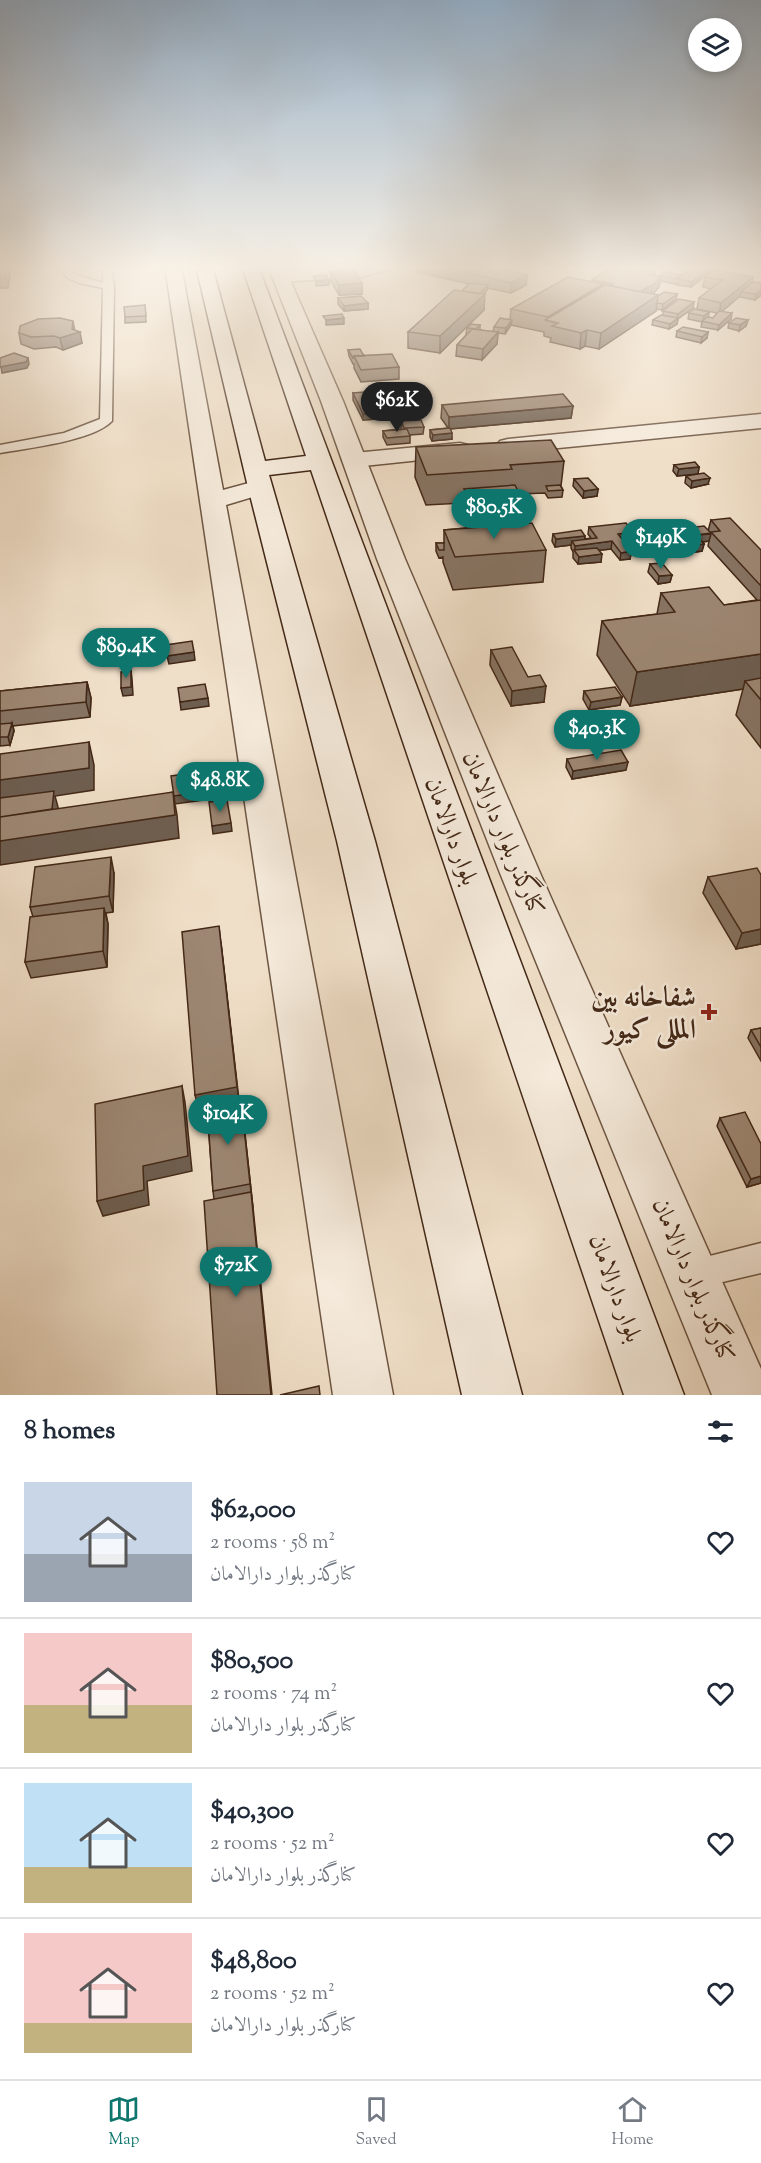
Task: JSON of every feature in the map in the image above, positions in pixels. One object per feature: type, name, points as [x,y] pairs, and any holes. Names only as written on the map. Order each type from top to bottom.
[{"type":"street","points":[[184,331],[363,1395]]},
{"type":"street","points":[[221,331],[356,841],[492,1395]]},
{"type":"street","name":"کنارگذر بلوار دارالامان","points":[[291,331],[338,461],[391,559],[520,873],[742,1395]]},
{"type":"street","points":[[213,501],[258,478],[338,461],[761,421]]},
{"type":"street","name":"بلوار دارالامان","points":[[338,461],[654,1395]]},
{"type":"lane","points":[[0,448],[60,438],[94,428],[106,421],[109,331]]},
{"type":"lane","points":[[692,1275],[761,1258]]},
{"type":"building","points":[[19,331],[80,332],[60,338],[31,337],[19,333]]},
{"type":"building","points":[[409,331],[445,331],[440,336]]},
{"type":"building","points":[[470,331],[498,332],[483,349],[457,345]]},
{"type":"building","points":[[677,331],[708,332],[702,337]]},
{"type":"building","points":[[360,349],[364,356],[354,356],[355,358],[348,350]]},
{"type":"building","points":[[14,353],[28,358],[26,362],[0,367],[0,358]]},
{"type":"building","points":[[392,354],[399,367],[361,370],[354,356]]},
{"type":"building","points":[[365,392],[376,412],[363,414],[353,393]]},
{"type":"building","points":[[563,394],[573,406],[449,417],[442,405]]},
{"type":"building","points":[[421,420],[424,427],[404,428],[401,421]]},
{"type":"building","points":[[450,428],[452,433],[433,435],[430,430]]},
{"type":"building","points":[[407,429],[410,436],[387,438],[383,431]]},
{"type":"building","points":[[551,440],[564,461],[510,465],[512,469],[427,475],[416,447]]},
{"type":"building","points":[[695,462],[699,467],[679,469],[674,465]]},
{"type":"building","points":[[704,473],[710,478],[692,481],[686,476]]},
{"type":"building","points":[[588,478],[598,489],[584,491],[574,479]]},
{"type":"building","points":[[515,485],[526,507],[474,511],[464,489]]},
{"type":"building","points":[[560,485],[563,490],[548,491],[546,486]]},
{"type":"building","points":[[730,518],[761,550],[761,586],[711,532],[720,531],[711,520]]},
{"type":"building","points":[[532,523],[546,550],[455,557],[444,530]]},
{"type":"building","points":[[626,523],[633,532],[618,534],[632,551],[621,553],[612,541],[575,546],[572,541],[597,538],[589,527]]},
{"type":"building","points":[[704,526],[711,533],[696,535],[704,544],[683,547],[669,530]]},
{"type":"building","points":[[581,530],[585,536],[556,539],[553,534]]},
{"type":"building","points":[[436,543],[444,543],[444,550],[439,550]]},
{"type":"building","points":[[597,548],[602,554],[579,557],[574,550]]},
{"type":"building","points":[[662,563],[672,575],[659,576],[650,564]]},
{"type":"building","points":[[709,587],[724,605],[761,600],[761,654],[637,672],[602,621],[675,612],[661,593]]},
{"type":"building","points":[[192,641],[194,652],[167,656],[166,645]]},
{"type":"building","points":[[512,647],[528,677],[540,675],[546,686],[512,691],[491,650]]},
{"type":"building","points":[[131,671],[131,687],[121,688],[121,672]]},
{"type":"building","points":[[761,678],[761,700],[745,681]]},
{"type":"building","points":[[87,682],[86,702],[0,711],[0,691]]},
{"type":"building","points":[[205,684],[208,698],[180,702],[178,688]]},
{"type":"building","points":[[615,687],[622,697],[591,702],[584,691]]},
{"type":"building","points":[[12,723],[8,737],[0,737],[0,724]]},
{"type":"building","points":[[89,742],[89,768],[0,780],[0,754]]},
{"type":"building","points":[[621,750],[628,762],[573,771],[567,759]]},
{"type":"building","points":[[207,771],[210,791],[174,796],[171,776]]},
{"type":"building","points":[[54,791],[52,809],[0,817],[0,798]]},
{"type":"building","points":[[173,792],[175,815],[0,841],[0,817]]},
{"type":"building","points":[[227,800],[231,823],[212,826],[209,802]]},
{"type":"building","points":[[111,857],[109,896],[30,907],[35,867]]},
{"type":"building","points":[[757,868],[761,875],[761,929],[742,933],[708,877]]},
{"type":"building","points":[[104,908],[103,951],[25,962],[30,917]]},
{"type":"building","points":[[219,926],[237,1087],[195,1095],[182,932]]},
{"type":"building","points":[[761,1028],[761,1047],[751,1030]]},
{"type":"building","points":[[182,1086],[188,1156],[143,1166],[144,1190],[97,1201],[95,1104]]},
{"type":"building","points":[[241,1100],[250,1184],[213,1191],[207,1106]]},
{"type":"building","points":[[745,1112],[761,1144],[761,1176],[751,1179],[720,1118]]},
{"type":"building","points":[[251,1192],[271,1395],[217,1395],[204,1201]]},
{"type":"building","points":[[319,1386],[320,1395],[280,1395]]},
{"type":"place","name":"شفاخانه بین المللی کیور","points":[[709,1012]]}]
